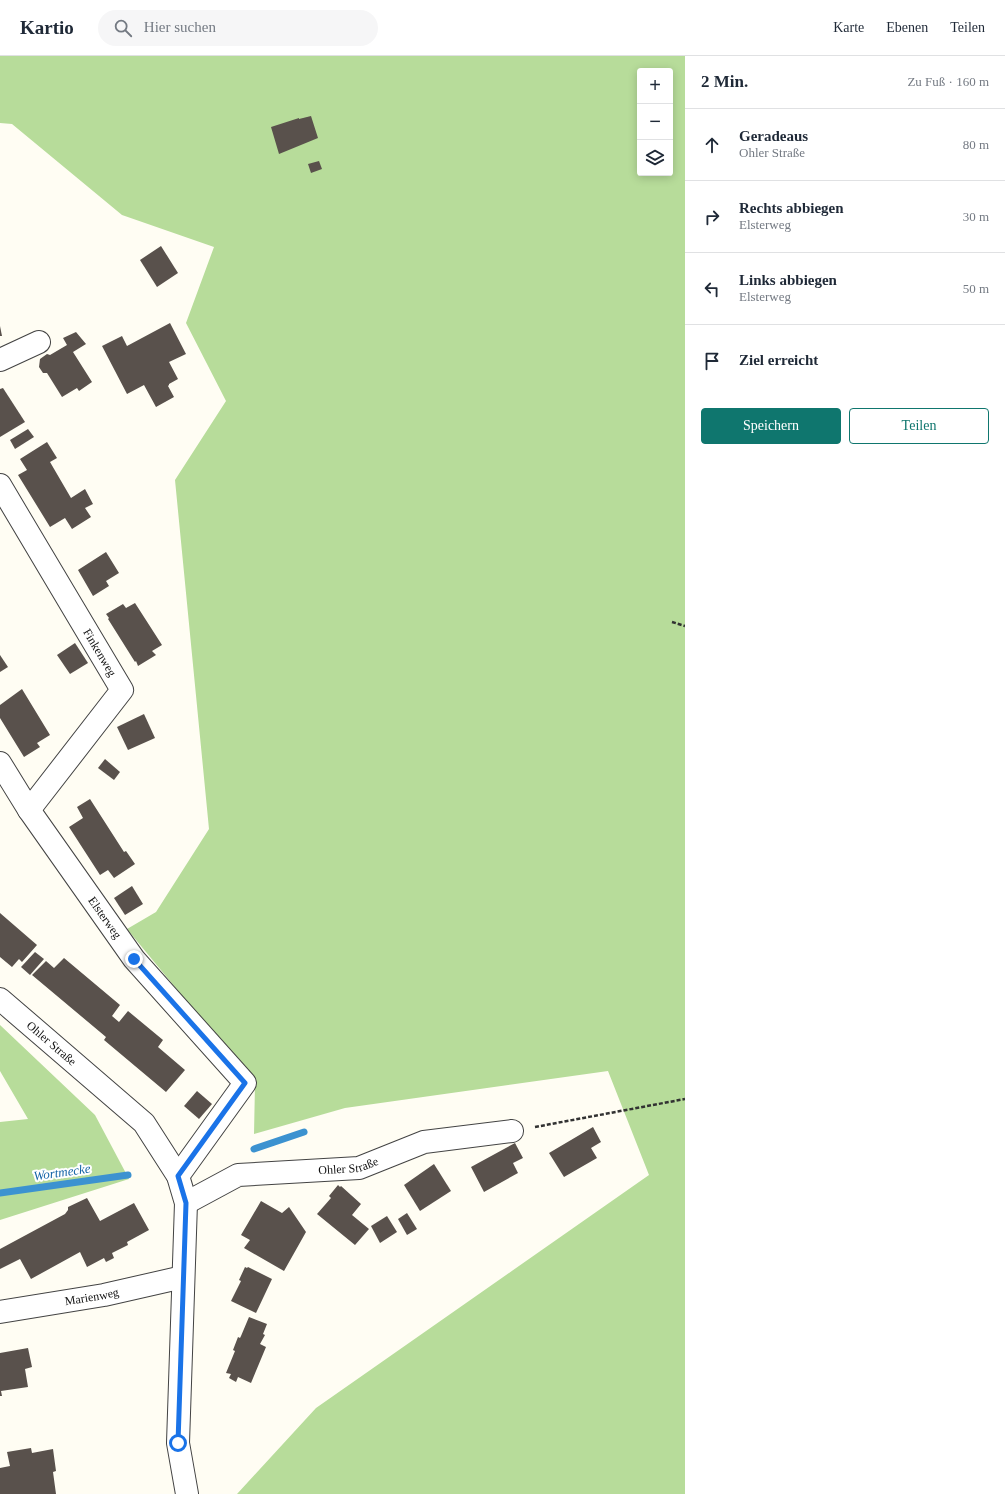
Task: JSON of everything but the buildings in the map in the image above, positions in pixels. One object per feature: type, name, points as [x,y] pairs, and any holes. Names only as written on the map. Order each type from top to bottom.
[{"type":"street","points":[[0,360],[39,342]]},
{"type":"street","name":"Finkenweg","points":[[0,485],[122,690],[29,810]]},
{"type":"street","name":"Elsterweg","points":[[0,763],[29,810],[134,959],[245,1083],[178,1176]]},
{"type":"street","name":"Ohler Straße","points":[[0,999],[144,1123],[178,1176],[186,1203],[178,1443],[187,1494]]},
{"type":"street","name":"Ohler Straße","points":[[186,1203],[238,1175],[359,1168],[424,1142],[512,1131]]},
{"type":"street","name":"Marienweg","points":[[0,1312],[104,1295],[184,1277]]},
{"type":"path","points":[[672,622],[685,626]]},
{"type":"path","points":[[512,1131],[685,1099]]},
{"type":"green space","points":[[0,56],[685,56],[685,1494],[237,1494],[316,1408],[649,1175],[608,1071],[345,1108],[254,1134],[255,1084],[127,929],[156,912],[209,829],[175,480],[226,401],[186,323],[214,247],[122,215],[12,124],[0,123]]},
{"type":"green space","points":[[0,1025],[95,1115],[129,1179],[0,1220],[0,1122],[28,1119],[0,1071]]},
{"type":"waterway","name":"Wortmecke","points":[[254,1149],[304,1132]]},
{"type":"waterway","name":"Wortmecke","points":[[0,1193],[128,1175]]},
{"type":"route","points":[[134,959],[245,1083],[178,1176],[186,1203],[178,1443]]}]
